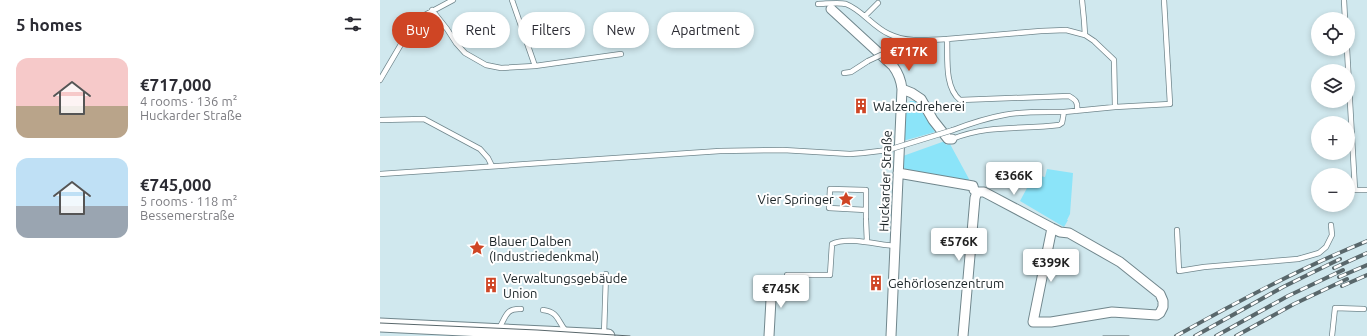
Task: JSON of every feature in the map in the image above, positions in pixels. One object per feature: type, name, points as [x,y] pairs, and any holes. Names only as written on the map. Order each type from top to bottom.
[{"type":"main road","points":[[380,325],[447,332],[498,330],[518,333],[608,336]]},
{"type":"street","name":"Huckarder Straße","points":[[831,9],[893,66],[901,80],[902,89],[892,336]]},
{"type":"street","points":[[902,89],[912,93],[921,100],[933,120],[948,139],[953,135]]},
{"type":"street","points":[[898,173],[973,186],[974,190],[977,192]]},
{"type":"street","points":[[977,192],[984,192],[1060,232],[1069,233],[1120,262],[1160,294],[1163,301],[1163,307],[1160,313],[1157,315],[1112,312],[1051,322],[1033,322],[1052,228]]},
{"type":"street","points":[[963,336],[975,198],[977,192]]},
{"type":"street","points":[[769,336],[772,282]]},
{"type":"lane","points":[[380,80],[410,29],[417,21],[432,10],[453,0]]},
{"type":"lane","points":[[512,0],[535,66]]},
{"type":"lane","points":[[1082,0],[1084,35]]},
{"type":"lane","points":[[953,135],[975,122],[1004,115],[1170,104],[1164,0]]},
{"type":"lane","points":[[1344,0],[1345,12]]},
{"type":"lane","points":[[865,16],[878,3]]},
{"type":"lane","points":[[818,4],[845,4],[865,16],[889,35],[914,41]]},
{"type":"lane","points":[[432,10],[465,53],[486,66],[501,68],[535,66],[621,54]]},
{"type":"lane","points":[[844,73],[851,72],[868,61],[914,41],[1066,30],[1084,35],[1094,41],[1114,60],[1115,108]]},
{"type":"lane","points":[[947,38],[949,80],[955,96],[960,100],[1069,96],[1077,102],[1077,111]]},
{"type":"lane","points":[[1347,56],[1355,190],[1367,190]]},
{"type":"lane","points":[[380,174],[720,151],[784,150],[850,154],[869,153],[987,129],[1059,125],[1062,123],[1064,112]]},
{"type":"lane","points":[[380,120],[424,119],[480,149],[488,158],[492,166]]},
{"type":"lane","points":[[866,210],[829,208],[830,189],[866,190],[867,242]]},
{"type":"lane","points":[[1178,230],[1179,271],[1204,267],[1298,259],[1319,253],[1326,247],[1332,235],[1331,225]]},
{"type":"lane","points":[[787,275],[830,275],[832,244],[837,241],[867,242],[896,246]]},
{"type":"lane","points":[[604,336],[606,274]]},
{"type":"lane","points":[[498,330],[509,311],[516,308],[521,309]]},
{"type":"lane","points":[[1332,336],[1335,308],[1364,309]]},
{"type":"lane","points":[[543,310],[555,313],[560,325],[569,334]]},
{"type":"shaded area","points":[[910,101],[915,101],[935,132],[903,141],[907,106]]},
{"type":"shaded area","points":[[945,141],[946,145],[950,144],[969,179],[968,181],[907,171],[903,167],[903,156]]},
{"type":"shaded area","points":[[1047,169],[1073,173],[1070,214],[1064,227],[1020,201],[1027,188],[1030,174],[1045,177]]},
{"type":"tram line","points":[[380,323],[630,336]]},
{"type":"tram line","points":[[1103,336],[1129,336]]},
{"type":"railway","points":[[1176,336],[1223,310],[1318,262],[1367,241]]},
{"type":"railway","points":[[1334,268],[1367,253]]},
{"type":"railway","points":[[1195,336],[1283,287],[1340,259]]},
{"type":"railway","points":[[1339,277],[1367,265]]},
{"type":"railway","points":[[1216,336],[1288,296],[1343,270]]},
{"type":"railway","points":[[1342,286],[1367,275]]},
{"type":"railway","points":[[1236,336],[1294,304],[1347,279]]},
{"type":"place","name":"Walzendreherei","points":[[861,106]]},
{"type":"place","name":"Vier Springer","points":[[846,199]]},
{"type":"place","name":"Blauer Dalben (Industriedenkmal)","points":[[477,248]]},
{"type":"place","name":"Gehörlosenzentrum","points":[[876,283]]},
{"type":"place","name":"Verwaltungsgebäude Union","points":[[491,285]]}]
